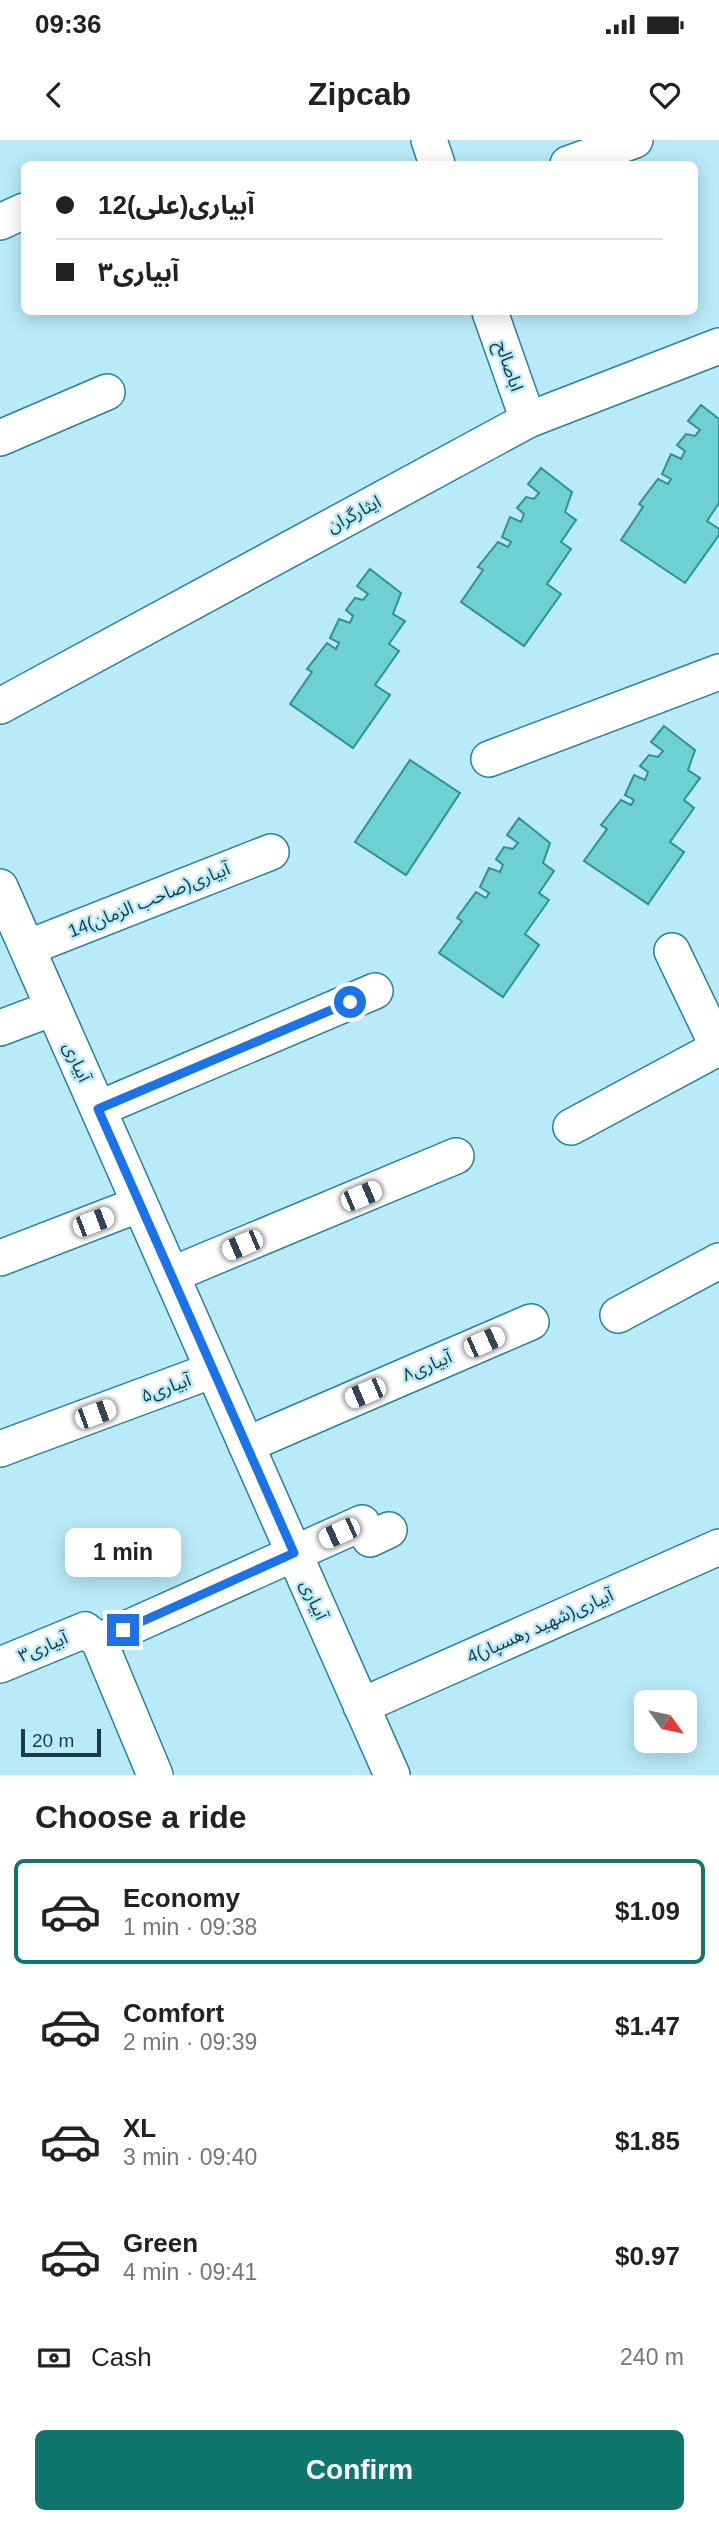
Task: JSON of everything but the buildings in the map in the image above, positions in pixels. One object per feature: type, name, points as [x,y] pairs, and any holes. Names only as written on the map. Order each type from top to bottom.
[{"type":"street","points":[[429,140],[436,161]]},
{"type":"street","points":[[576,161],[635,140]]},
{"type":"street","points":[[0,222],[21,212]]},
{"type":"street","name":"اباصالح","points":[[492,315],[528,420]]},
{"type":"street","name":"ایثارگران","points":[[0,706],[528,420],[719,346]]},
{"type":"street","points":[[0,438],[107,392]]},
{"type":"street","points":[[489,759],[719,672]]},
{"type":"street","name":"14آبیاری(صاحب الزمان)","points":[[27,948],[271,852]]},
{"type":"street","name":"آبیاری","points":[[0,887],[361,1706],[382,1772]]},
{"type":"street","points":[[571,1127],[719,1049],[707,990],[672,951]]},
{"type":"street","points":[[98,1109],[375,991]]},
{"type":"street","points":[[0,1028],[53,1008]]},
{"type":"street","points":[[171,1275],[456,1156]]},
{"type":"street","points":[[0,1258],[140,1205]]},
{"type":"street","points":[[618,1315],[719,1261]]},
{"type":"street","name":"آبیاری۸","points":[[246,1445],[531,1322]]},
{"type":"street","name":"آبیاری۵","points":[[0,1450],[213,1370]]},
{"type":"street","name":"آبیاری۳","points":[[0,1665],[92,1635],[362,1523],[370,1539],[389,1530]]},
{"type":"street","name":"4آبیاری(شهید رهسپار)","points":[[361,1706],[719,1547]]},
{"type":"street","points":[[92,1635],[155,1775]]},
{"type":"route","points":[[123,1630],[294,1553],[98,1109],[350,1002]]}]
